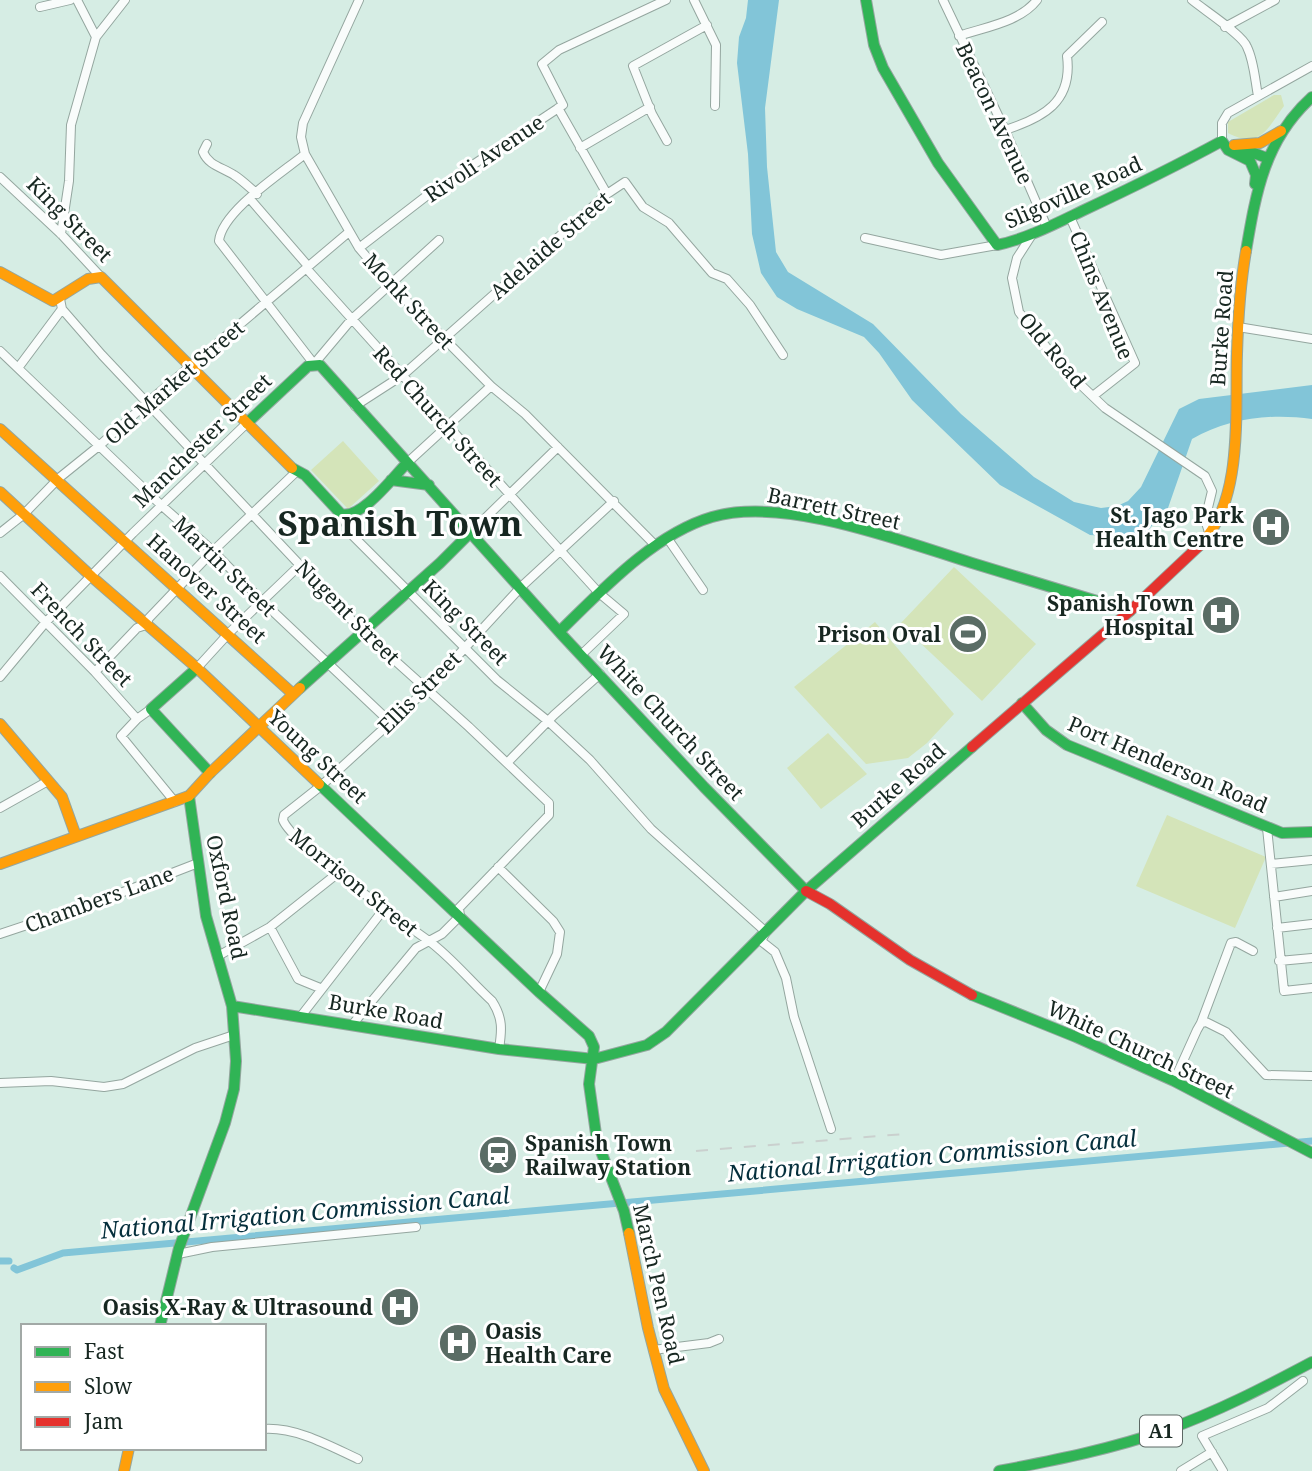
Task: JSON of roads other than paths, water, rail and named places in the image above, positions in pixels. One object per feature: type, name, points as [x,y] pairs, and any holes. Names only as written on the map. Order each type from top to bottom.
[{"type":"main road","name":"Sligoville Road","points":[[866,0],[874,45],[883,68],[938,163],[997,245],[1070,217],[1155,177],[1222,141]]},
{"type":"main road","points":[[1234,145],[1260,143],[1282,130],[1298,109],[1312,97]]},
{"type":"main road","name":"Burke Road","points":[[232,1006],[499,1049],[594,1059],[648,1045],[666,1032],[806,891],[1130,611],[1210,535],[1216,524],[1232,467],[1236,425],[1238,327],[1252,215],[1267,158],[1282,130]]},
{"type":"main road","points":[[1222,141],[1267,158]]},
{"type":"main road","points":[[1222,141],[1228,150],[1250,161],[1254,166],[1256,175],[1252,215]]},
{"type":"main road","points":[[0,272],[46,299],[61,304],[92,277],[101,277]]},
{"type":"main road","name":"King Street","points":[[101,277],[296,472],[305,475],[341,514]]},
{"type":"main road","name":"White Church Street","points":[[314,364],[320,365],[581,655],[806,891],[830,904],[910,960],[980,1000],[1076,1037],[1174,1081],[1312,1153]]},
{"type":"main road","name":"Manchester Street","points":[[247,423],[308,366],[314,364]]},
{"type":"main road","name":"Hanover Street","points":[[0,429],[59,478],[293,694]]},
{"type":"main road","points":[[341,514],[348,516],[360,511],[407,463]]},
{"type":"main road","points":[[391,480],[429,485]]},
{"type":"main road","name":"Young Street","points":[[0,492],[197,668],[539,992],[589,1036],[594,1047],[594,1059]]},
{"type":"main road","name":"Barrett Street","points":[[559,631],[656,546],[706,520],[726,514],[755,511],[784,514],[878,534],[1130,611]]},
{"type":"main road","points":[[0,863],[189,796],[209,773],[260,729],[326,663],[408,592],[471,532]]},
{"type":"main road","points":[[197,668],[150,709],[209,773]]},
{"type":"main road","name":"Port Henderson Road","points":[[1022,703],[1046,730],[1067,745],[1282,834],[1312,832]]},
{"type":"main road","points":[[0,724],[62,797],[76,836]]},
{"type":"main road","name":"Oxford Road","points":[[160,1324],[178,1251],[225,1123],[234,1089],[236,1061],[232,1006],[206,916],[189,796]]},
{"type":"main road","name":"March Pen Road","points":[[594,1059],[589,1084],[597,1141],[624,1211],[653,1350],[676,1417],[704,1471]]},
{"type":"main road","name":"A1","points":[[999,1471],[1077,1456],[1166,1430],[1256,1392],[1312,1362]]},
{"type":"main road","points":[[124,1471],[129,1450]]},
{"type":"street","points":[[40,7],[69,0]]},
{"type":"street","points":[[77,0],[96,37]]},
{"type":"street","points":[[61,233],[69,181],[71,125],[96,37],[125,0]]},
{"type":"street","name":"Monk Street","points":[[359,0],[303,123],[300,137],[305,154],[359,248],[390,284],[491,386],[525,414],[614,501],[656,546]]},
{"type":"street","name":"Rivoli Avenue","points":[[359,248],[429,194],[563,105],[542,64],[559,50],[666,0]]},
{"type":"street","points":[[694,0],[716,45],[715,106]]},
{"type":"street","name":"Beacon Avenue","points":[[943,0],[1005,130],[1046,225]]},
{"type":"street","points":[[959,36],[1019,15],[1030,9],[1037,0]]},
{"type":"street","points":[[1192,0],[1242,38],[1248,47],[1258,96]]},
{"type":"street","points":[[1225,27],[1275,0]]},
{"type":"street","points":[[1005,130],[1035,120],[1050,108],[1062,93],[1069,75],[1067,56],[1102,22]]},
{"type":"street","points":[[667,141],[633,66],[707,25]]},
{"type":"street","points":[[1222,141],[1222,123],[1228,113],[1312,66]]},
{"type":"street","points":[[580,148],[650,107]]},
{"type":"street","points":[[558,108],[607,194]]},
{"type":"street","name":"Red Church Street","points":[[207,144],[202,152],[204,156],[215,167],[230,173],[253,196],[351,320],[509,495],[600,593],[624,614],[581,655]]},
{"type":"street","name":"White Church Street","points":[[305,154],[253,196],[226,223],[219,241],[314,364]]},
{"type":"street","name":"King Street","points":[[0,177],[61,233],[101,277]]},
{"type":"street","name":"Adelaide Street","points":[[355,406],[403,375],[625,181],[643,208],[669,223],[712,274],[726,279],[750,304],[783,355]]},
{"type":"street","name":"Chins Avenue","points":[[1070,217],[1135,363],[1093,396]]},
{"type":"street","name":"Old Market Street","points":[[0,533],[24,514],[59,478],[349,232]]},
{"type":"street","name":"Old Road","points":[[1033,233],[1017,258],[1012,278],[1019,313],[1061,366],[1105,408],[1205,476],[1212,491],[1205,520],[1210,535]]},
{"type":"street","points":[[865,238],[940,255],[997,245]]},
{"type":"street","name":"Manchester Street","points":[[314,364],[351,320],[439,240]]},
{"type":"street","points":[[19,368],[61,304]]},
{"type":"street","name":"Nugent Street","points":[[61,304],[148,402],[362,631],[549,803],[549,815],[460,908],[460,916]]},
{"type":"street","points":[[1238,327],[1312,339]]},
{"type":"street","name":"Martin Street","points":[[0,351],[390,722]]},
{"type":"street","points":[[407,463],[491,386]]},
{"type":"street","name":"Manchester Street","points":[[0,677],[45,623],[247,423]]},
{"type":"street","points":[[471,532],[558,447]]},
{"type":"street","points":[[95,672],[136,628],[146,625],[149,618],[177,587],[296,472]]},
{"type":"street","name":"Ellis Street","points":[[283,820],[284,815],[322,785],[426,689],[521,587],[614,501]]},
{"type":"street","name":"King Street","points":[[341,514],[351,534],[497,680],[548,721],[590,760],[651,829],[766,932],[761,941],[775,952],[786,978],[794,1017],[831,1129]]},
{"type":"street","points":[[668,539],[702,590]]},
{"type":"street","points":[[197,668],[229,633],[300,565]]},
{"type":"street","name":"French Street","points":[[0,576],[95,672],[137,719]]},
{"type":"street","points":[[508,763],[548,721],[600,674]]},
{"type":"street","points":[[150,709],[121,733],[122,738],[175,802]]},
{"type":"street","points":[[0,808],[48,781]]},
{"type":"street","name":"Morrison Street","points":[[283,820],[289,831],[338,873],[428,941],[492,1001],[499,1012],[502,1027],[499,1049]]},
{"type":"street","points":[[1267,828],[1284,991],[1312,988]]},
{"type":"street","points":[[1271,864],[1312,860]]},
{"type":"street","name":"Chambers Lane","points":[[0,934],[104,899],[198,863]]},
{"type":"street","points":[[498,867],[560,932],[557,954],[539,992]]},
{"type":"street","points":[[218,956],[270,927],[338,873]]},
{"type":"street","points":[[1274,897],[1312,891]]},
{"type":"street","points":[[301,1016],[320,988],[384,909]]},
{"type":"street","name":"Morrison Street","points":[[428,941],[442,934],[460,916]]},
{"type":"street","points":[[1277,928],[1312,924]]},
{"type":"street","points":[[270,927],[298,979],[320,988]]},
{"type":"street","points":[[352,1025],[416,948],[428,941]]},
{"type":"street","points":[[1174,1081],[1231,943],[1236,942],[1253,951]]},
{"type":"street","points":[[1279,961],[1312,958]]},
{"type":"street","points":[[1200,1023],[1206,1022],[1226,1032],[1266,1075],[1312,1076]]},
{"type":"street","points":[[0,1083],[51,1081],[104,1087],[123,1084],[195,1048],[234,1035]]},
{"type":"street","points":[[178,1251],[416,1227]]},
{"type":"street","points":[[653,1350],[709,1343],[719,1339]]},
{"type":"street","points":[[1223,1471],[1202,1436],[1268,1408],[1303,1381]]},
{"type":"street","points":[[266,1429],[318,1440],[358,1459]]},
{"type":"street","points":[[1181,1471],[1212,1452]]},
{"type":"water","points":[[748,0],[779,0],[765,108],[767,167],[776,252],[788,272],[873,324],[961,414],[1034,477],[1074,502],[1101,508],[1117,506],[1128,501],[1141,487],[1179,409],[1199,399],[1312,385],[1312,419],[1250,419],[1220,426],[1192,439],[1168,508],[1141,538],[1090,535],[1000,485],[912,400],[879,353],[864,337],[797,309],[777,297],[761,273],[752,234],[748,154],[737,63],[739,37],[746,18]]},
{"type":"waterway","name":"National Irrigation Commission Canal","points":[[14,1268],[17,1270],[63,1253],[1312,1141]]},
{"type":"waterway","name":"National Irrigation Commission Canal","points":[[0,1261],[9,1261]]},
{"type":"railway","points":[[696,1151],[904,1134]]},
{"type":"place","name":"St. Jago Park Health Centre","points":[[1271,527]]},
{"type":"place","name":"Spanish Town Hospital","points":[[1221,615]]},
{"type":"place","name":"Prison Oval","points":[[968,634]]},
{"type":"place","name":"Spanish Town Railway Station","points":[[498,1155]]},
{"type":"place","name":"Oasis X-Ray & Ultrasound","points":[[400,1307]]},
{"type":"place","name":"Oasis Health Care","points":[[458,1343]]},
{"type":"district","name":"Spanish Town","points":[[400,522]]}]
